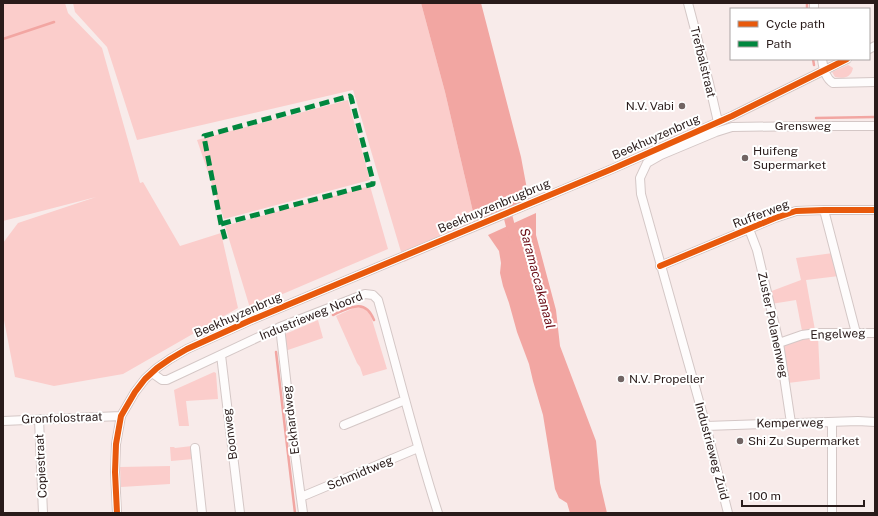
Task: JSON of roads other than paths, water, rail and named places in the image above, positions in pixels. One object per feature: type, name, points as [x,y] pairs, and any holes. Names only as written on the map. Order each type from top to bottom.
[{"type":"street","name":"Trefbalstraat","points":[[688,3],[718,122]]},
{"type":"street","points":[[822,60],[823,70],[830,81],[834,83],[875,82]]},
{"type":"street","name":"Beekhuyzenbrug","points":[[612,168],[732,116],[845,60]]},
{"type":"street","points":[[732,116],[732,127]]},
{"type":"street","points":[[710,126],[716,132]]},
{"type":"street","name":"Grensweg","points":[[716,132],[732,127],[875,126]]},
{"type":"street","name":"Industrieweg Zuid","points":[[716,132],[647,163],[640,178],[641,194],[706,426],[728,513]]},
{"type":"street","name":"Beekhuyzenbrugbrug","points":[[385,264],[612,168]]},
{"type":"street","points":[[824,210],[856,333]]},
{"type":"street","name":"Rufferweg","points":[[660,266],[775,218],[796,211],[875,210]]},
{"type":"street","name":"Zuster Polanenweg","points":[[750,229],[757,250],[779,342],[791,423]]},
{"type":"street","name":"Beekhuyzenbrug","points":[[121,416],[135,392],[152,373],[157,368],[187,349],[249,321],[385,264]]},
{"type":"street","name":"Industrieweg Noord","points":[[152,373],[162,380],[167,380],[280,327],[365,294],[374,295],[378,300],[418,448],[438,513]]},
{"type":"street","name":"Eckhardweg","points":[[280,327],[303,513]]},
{"type":"street","name":"Engelweg","points":[[779,342],[817,333],[875,333]]},
{"type":"street","name":"Boonweg","points":[[221,354],[240,513]]},
{"type":"street","points":[[344,425],[405,400]]},
{"type":"street","points":[[117,513],[115,472],[116,444],[121,416]]},
{"type":"street","name":"Gronfolostraat","points":[[3,421],[121,416]]},
{"type":"street","name":"Copiestraat","points":[[39,419],[43,513]]},
{"type":"street","name":"Kemperweg","points":[[706,426],[858,421],[875,422]]},
{"type":"street","points":[[832,422],[832,513]]},
{"type":"street","points":[[195,448],[202,513]]},
{"type":"street","name":"Schmidtweg","points":[[301,497],[418,448]]},
{"type":"water","points":[[421,3],[481,3],[521,157],[529,200],[477,229],[445,92]]},
{"type":"water","points":[[536,213],[536,235],[556,310],[560,346],[596,441],[600,483],[607,513],[570,513],[567,503],[559,498],[555,489],[543,415],[529,364],[517,332],[503,286],[500,273],[501,263],[499,251],[488,235]]},
{"type":"waterway","points":[[807,3],[807,8]]},
{"type":"waterway","points":[[3,39],[54,22]]},
{"type":"waterway","points":[[813,60],[814,65]]},
{"type":"waterway","points":[[816,118],[875,117]]},
{"type":"waterway","name":"Saramaccakanaal","points":[[505,205],[513,236]]},
{"type":"waterway","points":[[333,315],[351,307],[361,306],[370,313],[374,320]]},
{"type":"waterway","points":[[276,352],[295,513]]},
{"type":"place","name":"N.V. Vabi","points":[[682,106]]},
{"type":"place","name":"Huifeng Supermarket","points":[[745,158]]},
{"type":"place","name":"N.V. Propeller","points":[[621,379]]},
{"type":"place","name":"Shi Zu Supermarket","points":[[740,441]]}]
